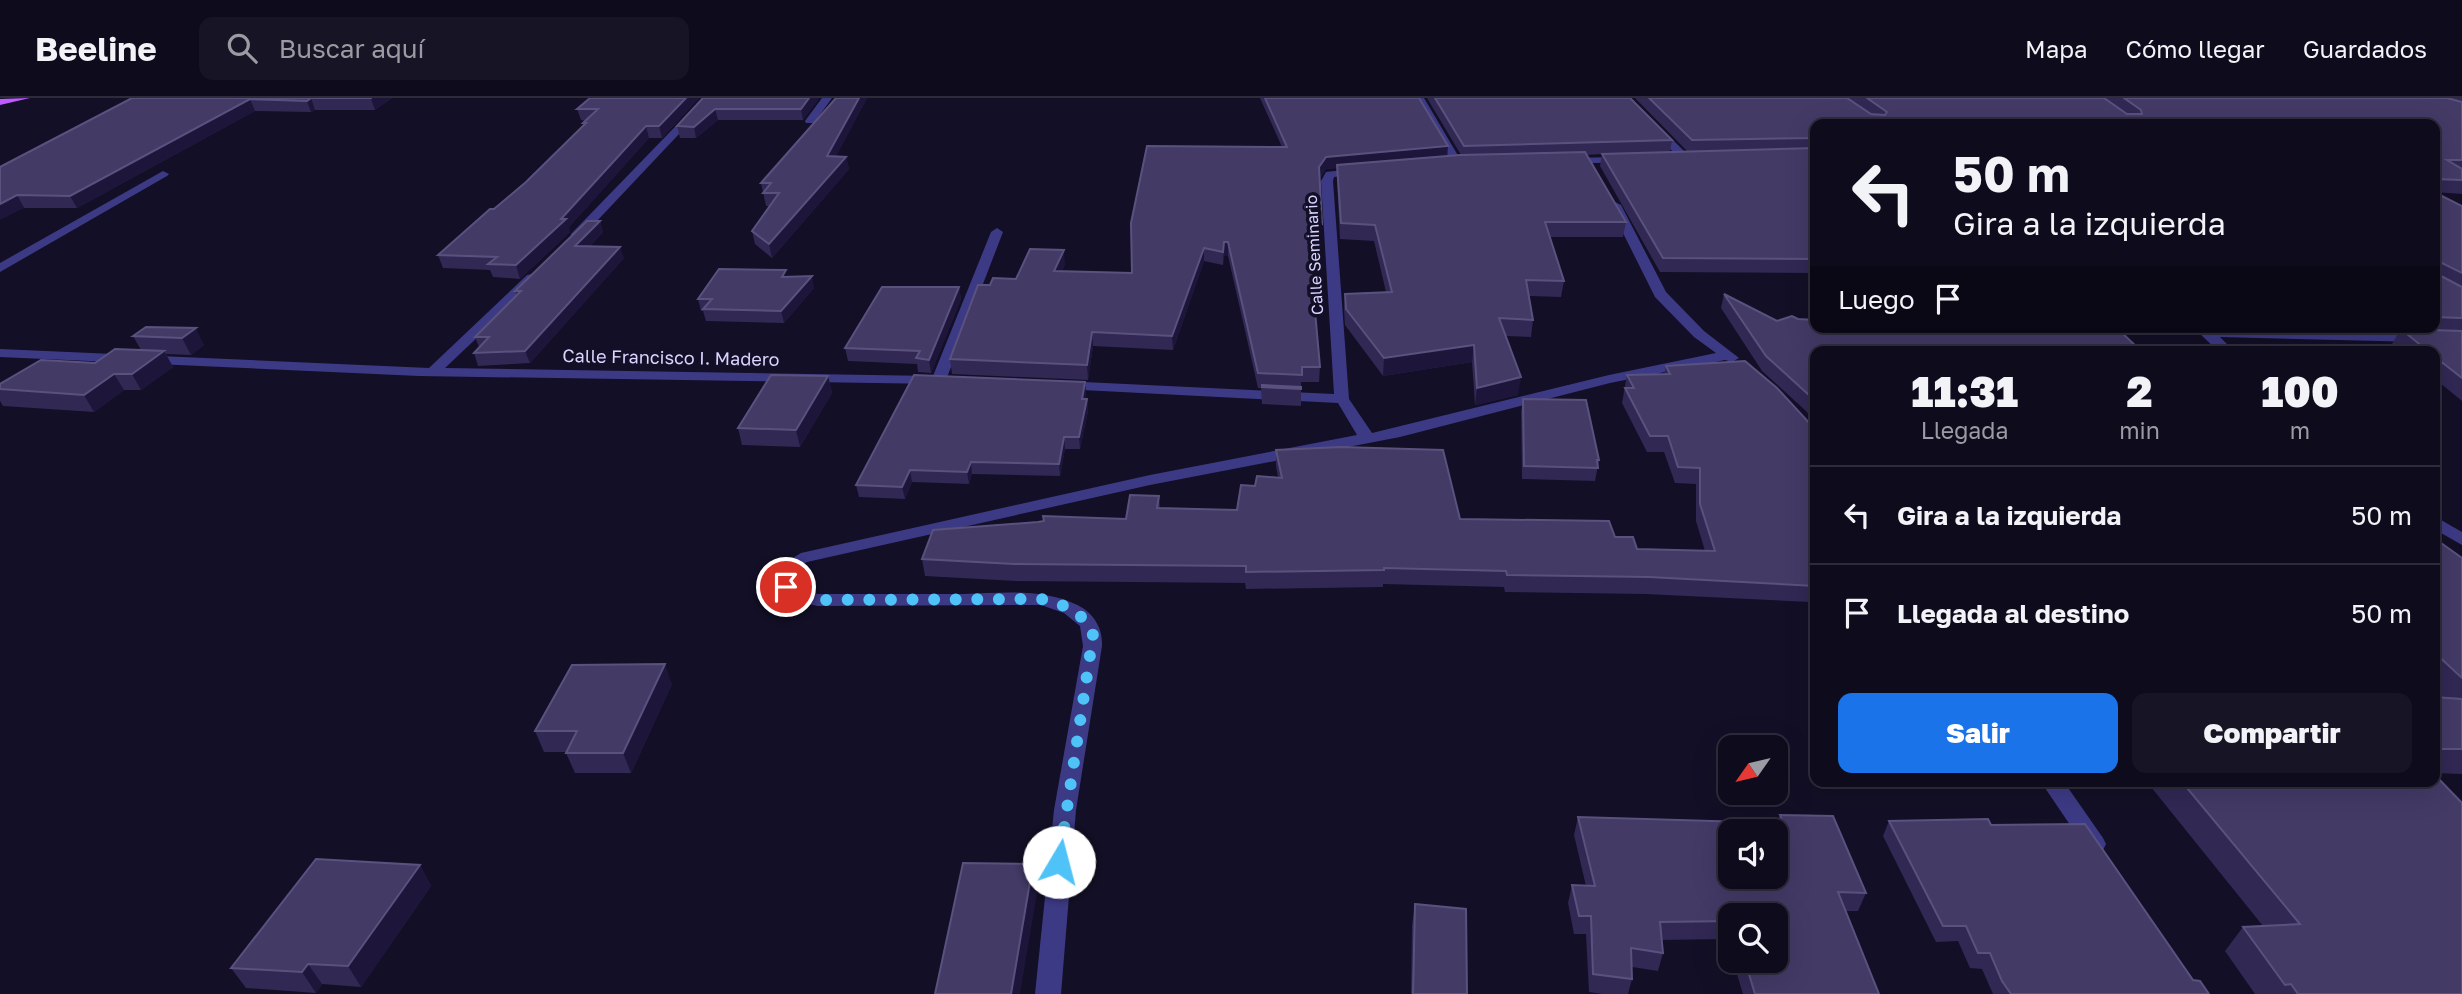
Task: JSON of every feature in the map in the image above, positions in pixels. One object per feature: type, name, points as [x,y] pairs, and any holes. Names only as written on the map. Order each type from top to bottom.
[{"type":"main road","points":[[0,102],[26,98]]},
{"type":"street","points":[[563,248],[603,210],[708,98]]},
{"type":"street","points":[[810,121],[827,98]]},
{"type":"street","points":[[1419,98],[1458,164]]},
{"type":"street","points":[[1625,98],[1685,158]]},
{"type":"street","points":[[1671,159],[1698,158]]},
{"type":"street","points":[[1549,162],[1591,166],[1629,160]]},
{"type":"street","points":[[1445,165],[1471,164]]},
{"type":"street","name":"Calle Seminario","points":[[1342,398],[1327,181],[1330,174],[1368,170]]},
{"type":"street","points":[[0,268],[163,174]]},
{"type":"street","points":[[1048,994],[1056,887],[1093,635],[1084,617],[1069,607],[1041,599],[818,600],[800,596],[786,587],[782,578],[785,568],[801,558],[1137,483],[1367,439],[1609,379],[1733,359],[1699,334],[1660,294],[1628,227],[1608,194]]},
{"type":"street","name":"Calle Francisco I. Madero","points":[[0,353],[433,372],[945,380],[997,232]]},
{"type":"street","points":[[433,372],[543,268]]},
{"type":"street","points":[[2206,333],[2221,346]]},
{"type":"street","points":[[2289,333],[2462,339]]},
{"type":"street","points":[[1048,384],[1342,398],[1367,439]]},
{"type":"street","points":[[2440,525],[2462,540]]},
{"type":"street","points":[[2055,787],[2106,860]]},
{"type":"building","points":[[132,98],[311,98],[307,101],[250,99],[70,196],[17,195],[0,204],[0,167]]},
{"type":"building","points":[[590,98],[686,98],[659,126],[646,126],[561,219],[566,219],[516,265],[488,264],[497,257],[438,255],[490,209],[494,209],[526,182],[586,123],[583,123],[598,109],[577,109]]},
{"type":"building","points":[[703,98],[809,98],[801,109],[715,109],[694,127],[677,126]]},
{"type":"building","points":[[836,98],[859,98],[827,156],[846,157],[769,244],[752,231],[779,193],[763,193],[771,183],[761,183]]},
{"type":"building","points":[[1265,98],[1419,98],[1448,146],[1326,157],[1319,167],[1322,224],[1317,223],[1314,269],[1311,266],[1320,367],[1302,367],[1302,375],[1258,373],[1228,242],[1224,242],[1223,252],[1204,248],[1172,336],[1092,332],[1087,365],[950,359],[978,285],[990,285],[993,278],[1016,279],[1030,249],[1064,250],[1054,271],[1132,273],[1131,223],[1147,146],[1287,147]]},
{"type":"building","points":[[1435,98],[1630,98],[1672,140],[1464,146]]},
{"type":"building","points":[[1649,98],[1847,98],[1871,114],[1885,115],[1887,112],[1867,98],[2104,98],[2127,114],[2142,114],[2141,110],[2124,98],[2447,98],[2462,102],[2462,160],[2447,160],[2462,169],[2462,180],[2440,179],[2440,119],[1810,119],[1810,138],[1692,140]]},
{"type":"building","points":[[1810,148],[1810,259],[1663,258],[1602,154]]},
{"type":"building","points":[[1585,152],[1626,222],[1545,222],[1564,281],[1526,280],[1533,320],[1499,318],[1521,377],[1477,388],[1474,345],[1384,358],[1346,309],[1345,294],[1392,292],[1375,225],[1341,223],[1337,165],[1460,155]]},
{"type":"building","points":[[2440,195],[2462,206],[2462,273],[2440,262]]},
{"type":"building","points":[[587,221],[600,221],[575,246],[620,247],[525,351],[474,353],[489,337],[475,337],[521,291],[515,291]]},
{"type":"building","points":[[2440,262],[2441,276],[2462,287],[2462,318],[2440,317]]},
{"type":"building","points":[[719,269],[786,270],[782,277],[812,276],[781,311],[703,309],[712,299],[698,299]]},
{"type":"building","points":[[882,287],[959,287],[929,360],[916,358],[920,351],[845,348]]},
{"type":"building","points":[[1724,294],[1777,321],[1792,316],[1810,320],[1810,333],[2122,333],[2136,346],[1810,346],[1810,396],[1766,356]]},
{"type":"building","points":[[146,327],[196,328],[182,338],[133,336]]},
{"type":"building","points":[[2462,331],[2462,378],[2440,361],[2440,346],[2422,346],[2406,333]]},
{"type":"building","points":[[115,349],[164,351],[132,374],[114,374],[84,395],[0,389],[0,384],[41,360],[95,363]]},
{"type":"building","points":[[1745,361],[1777,388],[1810,424],[1810,586],[1649,577],[1507,575],[1506,571],[1384,568],[1246,572],[1246,566],[1014,564],[922,559],[933,530],[1038,522],[1044,521],[1043,516],[1126,519],[1130,495],[1159,496],[1157,508],[1237,510],[1241,485],[1255,486],[1257,476],[1282,478],[1276,450],[1341,447],[1443,450],[1460,519],[1609,521],[1615,537],[1633,537],[1637,549],[1715,551],[1700,504],[1700,468],[1678,467],[1668,436],[1650,436],[1625,388],[1634,388],[1627,375],[1670,374],[1666,366]]},
{"type":"building","points":[[771,375],[828,376],[796,430],[738,428]]},
{"type":"building","points":[[914,375],[1085,382],[1082,399],[1087,399],[1079,437],[1064,437],[1059,464],[971,462],[967,472],[910,470],[902,487],[856,485]]},
{"type":"building","points":[[1262,387],[1301,387],[1301,389]]},
{"type":"building","points":[[1523,399],[1586,400],[1599,460],[1598,468],[1524,466]]},
{"type":"building","points":[[2440,542],[2462,558],[2462,678],[2440,658]]},
{"type":"building","points":[[665,664],[623,753],[566,753],[577,731],[535,731],[572,665]]},
{"type":"building","points":[[2440,697],[2462,699],[2462,749],[2440,749]]},
{"type":"building","points":[[2440,780],[2462,803],[2462,994],[2298,994],[2291,984],[2285,985],[2243,927],[2300,924],[2186,787],[2440,787]]},
{"type":"building","points":[[1780,815],[1833,816],[1866,893],[1838,892],[1879,994],[1755,994],[1749,973],[1788,973],[1788,903],[1718,903],[1718,921],[1660,922],[1663,953],[1631,948],[1632,979],[1593,974],[1591,916],[1579,916],[1572,885],[1595,886],[1578,817],[1718,821],[1718,889],[1788,889],[1788,819],[1782,819]]},
{"type":"building","points":[[1988,819],[1991,825],[2085,824],[2193,980],[2200,981],[2209,994],[2011,994],[1990,953],[1978,953],[1966,926],[1943,926],[1889,821]]},
{"type":"building","points":[[316,859],[420,865],[348,966],[308,964],[302,972],[231,968]]},
{"type":"building","points":[[963,863],[1033,864],[1011,994],[935,994]]},
{"type":"building","points":[[1415,904],[1466,909],[1467,994],[1413,994]]},
{"type":"route","points":[[786,587],[800,596],[818,600],[1041,599],[1069,607],[1084,617],[1093,635],[1059,862]]}]
